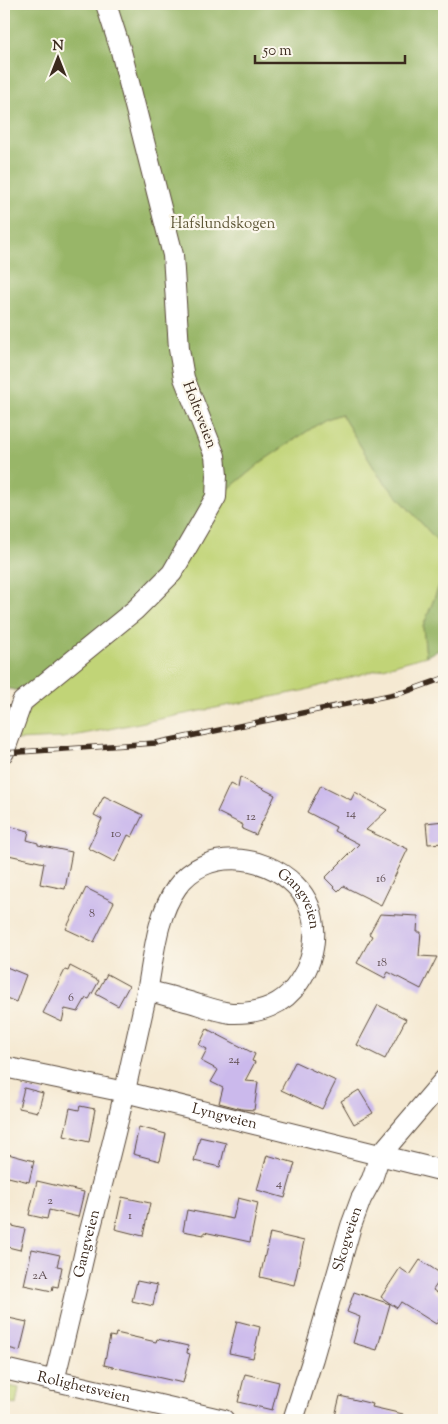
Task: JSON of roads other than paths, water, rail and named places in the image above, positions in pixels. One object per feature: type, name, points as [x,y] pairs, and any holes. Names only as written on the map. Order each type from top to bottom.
[{"type":"street","name":"Holteveien","points":[[4,752],[22,702],[135,610],[172,573],[216,497],[217,475],[215,456],[184,378],[179,349],[173,255],[121,51],[106,4]]},
{"type":"street","name":"Gangveien","points":[[54,1380],[125,1092],[159,929],[171,896],[188,874],[200,866],[226,858],[242,858],[255,862],[295,884],[306,902],[314,925],[313,951],[310,963],[291,993],[274,1005],[263,1009],[248,1012],[231,1012],[214,1010],[147,990]]},
{"type":"street","name":"Lyngveien","points":[[4,1067],[125,1092],[444,1171]]},
{"type":"street","name":"Skogveien","points":[[293,1420],[351,1226],[361,1199],[372,1179],[380,1155],[444,1080]]},
{"type":"street","name":"Rolighetsveien","points":[[4,1369],[224,1420]]},
{"type":"railway","points":[[4,753],[156,743],[405,692],[444,678]]},
{"type":"park label","name":"Hafslundskogen","points":[[223,224]]}]
